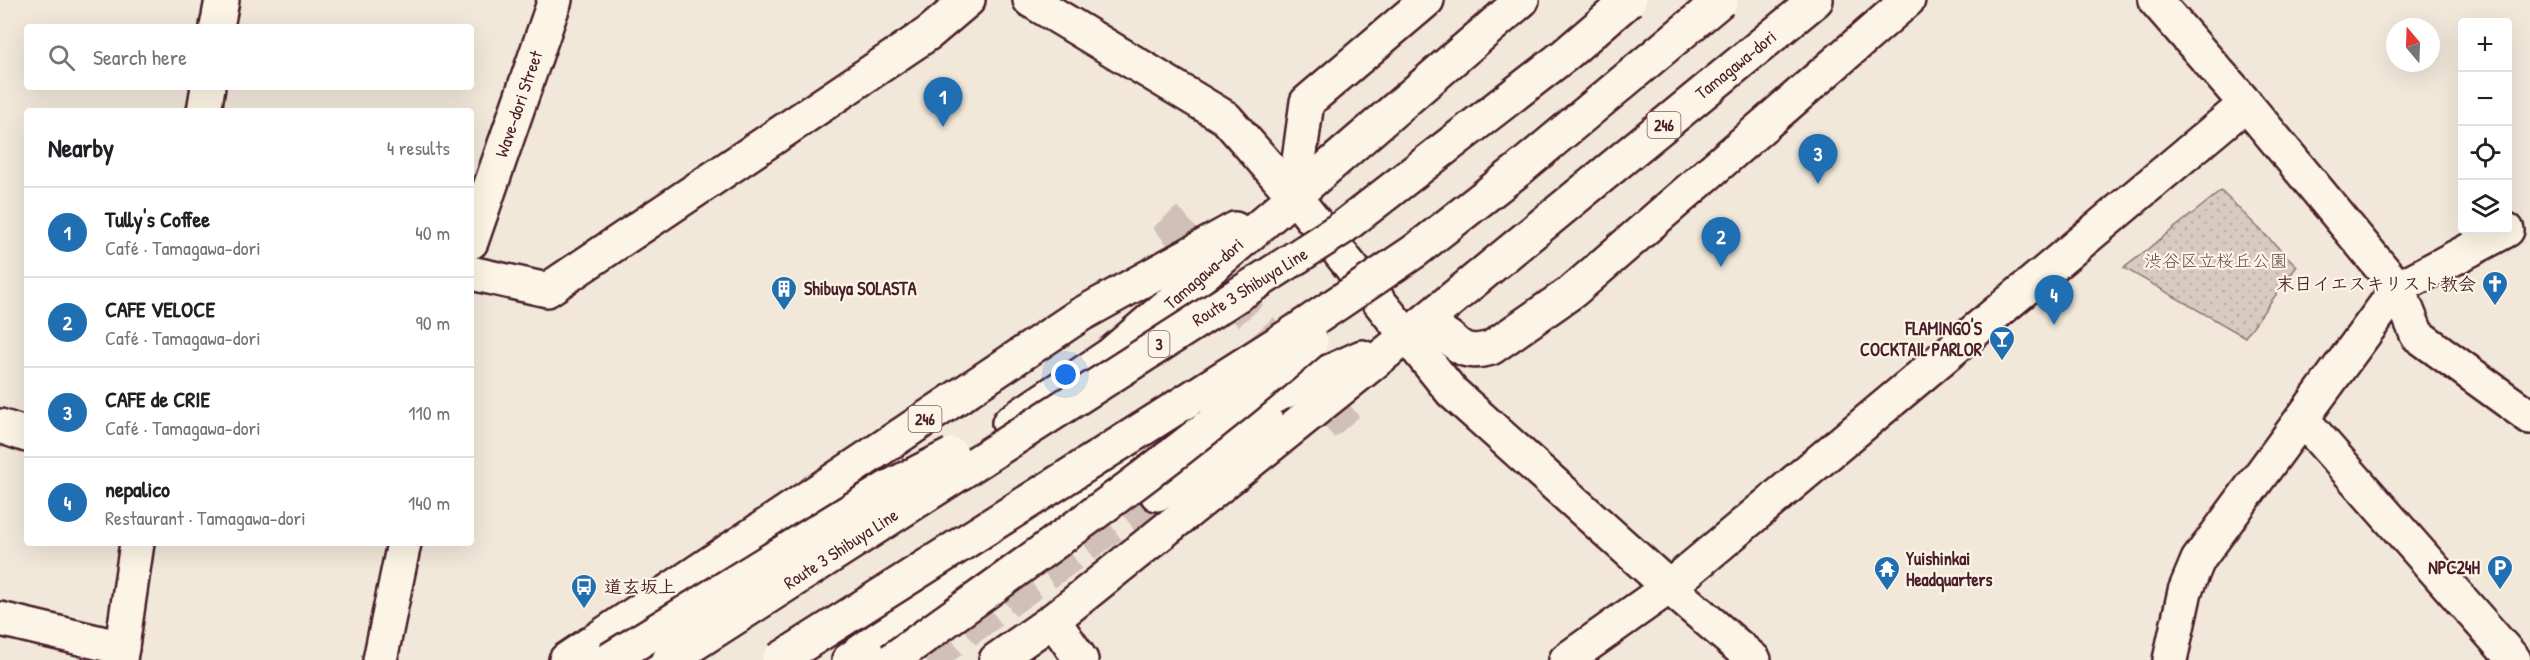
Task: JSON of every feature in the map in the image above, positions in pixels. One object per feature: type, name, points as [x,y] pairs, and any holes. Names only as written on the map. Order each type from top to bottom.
[{"type":"main road","points":[[218,24],[222,0]]},
{"type":"main road","name":"Wave-dori Street","points":[[474,233],[555,0]]},
{"type":"main road","points":[[474,274],[547,290],[929,33],[968,0]]},
{"type":"main road","points":[[1030,0],[1226,118],[1294,196],[1452,392],[1669,587],[1754,660]]},
{"type":"main road","points":[[1294,196],[1306,102],[1427,0]]},
{"type":"main road","name":"Tamagawa-dori","points":[[656,660],[1110,355],[1522,0]]},
{"type":"main road","name":"Route 3 Shibuya Line","points":[[669,660],[1342,228],[1565,55],[1629,0]]},
{"type":"main road","points":[[892,660],[1091,517],[1249,396],[1415,251],[1526,164],[1721,0]]},
{"type":"main road","name":"Tamagawa-dori","points":[[1407,336],[1816,0]]},
{"type":"main road","points":[[849,660],[1127,463],[1407,336],[1428,329],[1444,334],[1455,345],[1466,351],[1476,352],[1491,348],[1573,291],[1908,0]]},
{"type":"main road","points":[[2155,0],[2246,104],[2398,288],[2417,335],[2530,417]]},
{"type":"main road","points":[[204,108],[208,90]]},
{"type":"main road","points":[[1566,660],[1669,587],[2246,104]]},
{"type":"main road","name":"246","points":[[566,660],[1080,315],[1294,196]]},
{"type":"main road","points":[[2512,226],[2530,216]]},
{"type":"main road","points":[[2170,660],[2185,591],[2198,560],[2398,288],[2498,234]]},
{"type":"main road","points":[[779,660],[1292,334],[1415,251]]},
{"type":"main road","name":"246","points":[[1157,494],[1407,336]]},
{"type":"main road","name":"246","points":[[996,660],[1053,620],[1407,336]]},
{"type":"main road","points":[[609,660],[886,489],[1133,361]]},
{"type":"main road","points":[[2303,420],[2514,660]]},
{"type":"main road","points":[[0,426],[24,434]]},
{"type":"main road","points":[[0,620],[121,654],[137,546]]},
{"type":"main road","points":[[380,660],[403,546]]},
{"type":"main road","points":[[1053,620],[1078,655]]},
{"type":"green space","name":"渋谷区立桜丘公園","points":[[2221,191],[2297,266],[2245,337],[2124,268]]},
{"type":"tunnel","points":[[1165,217],[1352,433]]},
{"type":"tunnel","points":[[926,660],[1157,494]]},
{"type":"place","name":"Tully's Coffee","points":[[943,127]]},
{"type":"place","name":"CAFE de CRIE","points":[[1818,184]]},
{"type":"place","name":"CAFE VELOCE","points":[[1721,267]]},
{"type":"place","name":"末日イエスキリスト教会","points":[[2495,307]]},
{"type":"place","name":"Shibuya SOLASTA","points":[[784,312]]},
{"type":"place","name":"nepalico","points":[[2054,325]]},
{"type":"place","name":"FLAMINGO'S COCKTAIL PARLOR","points":[[2002,362]]},
{"type":"place","name":"NPC24H","points":[[2500,591]]},
{"type":"place","name":"Yuishinkai Headquarters","points":[[1887,592]]},
{"type":"place","name":"道玄坂上","points":[[584,610]]}]
